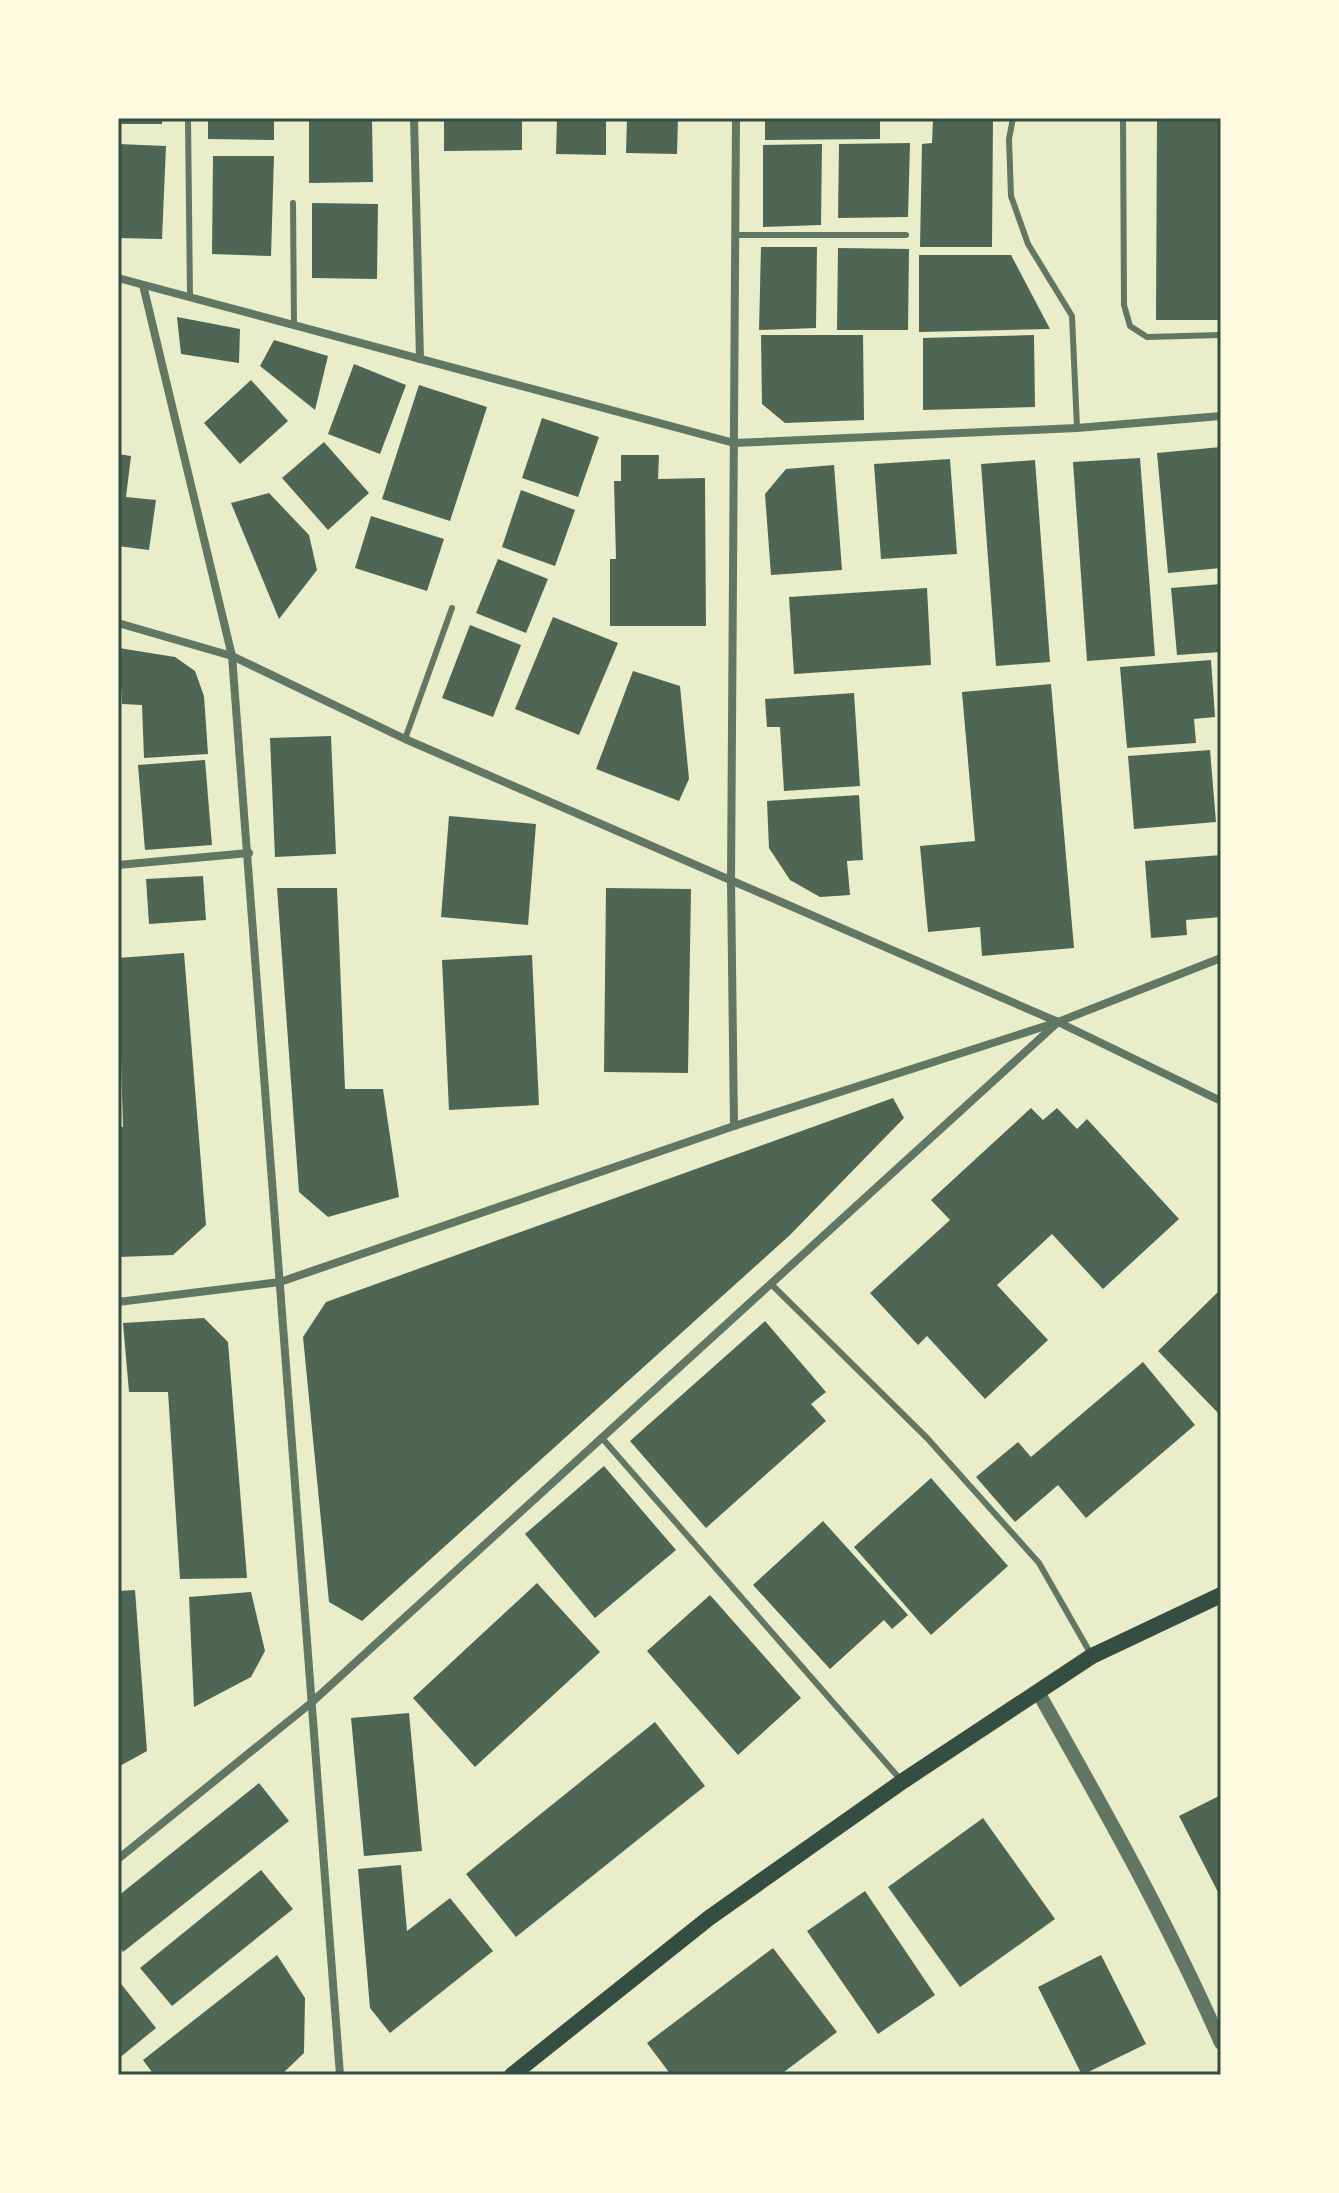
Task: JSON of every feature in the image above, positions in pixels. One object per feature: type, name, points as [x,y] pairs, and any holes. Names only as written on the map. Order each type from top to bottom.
[{"type":"main road","points":[[512,2075],[709,1918],[903,1781],[1092,1656],[1221,1595]]},
{"type":"street","points":[[414,118],[420,359]]},
{"type":"street","points":[[734,1126],[731,881],[736,118]]},
{"type":"street","points":[[118,278],[734,443],[1077,428],[1221,416]]},
{"type":"street","points":[[143,285],[232,656],[340,2075]]},
{"type":"street","points":[[118,623],[232,656],[405,739],[1058,1022],[1221,1101]]},
{"type":"street","points":[[118,865],[249,853]]},
{"type":"street","points":[[118,1302],[280,1282],[734,1126],[1058,1022],[1221,958]]},
{"type":"street","points":[[118,1859],[311,1703],[1058,1022]]},
{"type":"street","points":[[1038,1692],[1109,1817],[1189,1970],[1221,2043]]},
{"type":"lane","points":[[188,118],[190,297]]},
{"type":"lane","points":[[1013,118],[1009,139],[1011,196],[1028,244],[1072,316],[1077,428]]},
{"type":"lane","points":[[1123,118],[1124,305],[1130,326],[1147,337],[1221,335]]},
{"type":"lane","points":[[293,203],[294,326]]},
{"type":"lane","points":[[735,235],[906,235]]},
{"type":"lane","points":[[405,739],[452,608]]},
{"type":"lane","points":[[771,1284],[927,1438],[1039,1563],[1092,1656]]},
{"type":"lane","points":[[602,1438],[903,1781]]},
{"type":"building","points":[[118,118],[162,118],[162,124],[118,124]]},
{"type":"building","points":[[208,118],[274,118],[274,140],[208,139]]},
{"type":"building","points":[[309,118],[372,118],[373,182],[309,183]]},
{"type":"building","points":[[444,118],[522,118],[522,150],[444,151]]},
{"type":"building","points":[[557,118],[606,118],[606,155],[556,154]]},
{"type":"building","points":[[627,118],[678,118],[677,154],[626,153]]},
{"type":"building","points":[[765,118],[880,118],[880,139],[765,140]]},
{"type":"building","points":[[933,118],[993,118],[992,247],[920,247],[922,144],[932,143]]},
{"type":"building","points":[[1157,118],[1221,118],[1221,320],[1156,320]]},
{"type":"building","points":[[910,143],[908,217],[838,218],[839,144]]},
{"type":"building","points":[[118,144],[166,146],[162,239],[118,238]]},
{"type":"building","points":[[822,144],[821,225],[763,227],[763,145]]},
{"type":"building","points":[[213,156],[274,156],[271,256],[212,254]]},
{"type":"building","points":[[312,203],[378,204],[377,279],[312,278]]},
{"type":"building","points":[[761,247],[817,247],[816,328],[759,330]]},
{"type":"building","points":[[838,248],[909,249],[908,330],[837,330]]},
{"type":"building","points":[[919,255],[1011,255],[1050,329],[919,332]]},
{"type":"building","points":[[177,317],[240,329],[239,363],[181,354]]},
{"type":"building","points":[[761,335],[863,335],[864,420],[785,423],[762,404]]},
{"type":"building","points":[[1034,335],[1035,407],[923,410],[923,338]]},
{"type":"building","points":[[274,340],[328,356],[315,410],[260,366]]},
{"type":"building","points":[[354,364],[406,385],[380,454],[328,434]]},
{"type":"building","points":[[251,380],[288,421],[240,464],[204,423]]},
{"type":"building","points":[[419,385],[487,407],[450,521],[382,499]]},
{"type":"building","points":[[542,418],[599,437],[578,497],[522,478]]},
{"type":"building","points":[[324,442],[369,493],[328,530],[282,478]]},
{"type":"building","points":[[1221,447],[1221,568],[1168,573],[1157,453]]},
{"type":"building","points":[[118,454],[131,456],[126,497],[156,500],[149,550],[118,546]]},
{"type":"building","points":[[621,455],[659,455],[658,479],[705,478],[706,626],[610,626],[610,559],[616,559],[614,481],[621,481]]},
{"type":"building","points":[[1140,458],[1155,656],[1087,661],[1073,462]]},
{"type":"building","points":[[950,459],[957,554],[881,559],[874,464]]},
{"type":"building","points":[[1035,460],[1050,662],[996,666],[981,464]]},
{"type":"building","points":[[834,465],[842,570],[771,575],[765,494],[786,469]]},
{"type":"building","points":[[521,490],[575,510],[555,566],[502,547]]},
{"type":"building","points":[[269,493],[309,535],[317,570],[279,619],[231,503]]},
{"type":"building","points":[[371,516],[444,539],[427,591],[355,568]]},
{"type":"building","points":[[498,559],[548,579],[526,633],[476,613]]},
{"type":"building","points":[[1221,584],[1221,652],[1177,655],[1171,588]]},
{"type":"building","points":[[927,588],[931,665],[794,674],[789,597]]},
{"type":"building","points":[[553,617],[618,643],[579,735],[515,709]]},
{"type":"building","points":[[470,625],[521,645],[493,717],[442,698]]},
{"type":"building","points":[[119,648],[175,657],[195,671],[204,696],[208,754],[144,758],[142,705],[122,704]]},
{"type":"building","points":[[1211,660],[1215,717],[1194,719],[1196,743],[1127,748],[1120,667]]},
{"type":"building","points":[[633,671],[680,686],[689,779],[679,801],[596,769]]},
{"type":"building","points":[[1051,684],[1074,948],[982,956],[980,927],[928,932],[920,846],[975,841],[962,692]]},
{"type":"building","points":[[854,693],[860,786],[784,791],[780,727],[767,727],[765,699]]},
{"type":"building","points":[[331,736],[336,854],[275,857],[270,738]]},
{"type":"building","points":[[1210,750],[1216,822],[1134,829],[1128,756]]},
{"type":"building","points":[[205,760],[212,845],[145,850],[138,765]]},
{"type":"building","points":[[859,795],[863,860],[847,861],[850,895],[820,897],[790,880],[769,848],[767,801]]},
{"type":"building","points":[[449,816],[536,824],[528,925],[441,917]]},
{"type":"building","points":[[1221,855],[1221,917],[1186,920],[1187,935],[1151,938],[1145,861]]},
{"type":"building","points":[[203,876],[206,920],[149,924],[146,879]]},
{"type":"building","points":[[277,888],[337,888],[345,1089],[383,1089],[399,1197],[328,1217],[299,1192]]},
{"type":"building","points":[[606,888],[691,889],[688,1073],[604,1072]]},
{"type":"building","points":[[184,953],[206,1225],[173,1255],[118,1257],[118,1127],[123,1127],[118,958]]},
{"type":"building","points":[[532,955],[539,1105],[449,1110],[442,960]]},
{"type":"building","points":[[893,1098],[904,1118],[790,1235],[362,1621],[329,1602],[303,1337],[326,1302]]},
{"type":"building","points":[[1031,1108],[1043,1120],[1057,1108],[1077,1129],[1087,1119],[1179,1219],[1103,1289],[1052,1234],[997,1285],[1048,1340],[985,1399],[927,1336],[918,1345],[870,1293],[950,1220],[931,1200]]},
{"type":"building","points":[[1221,1289],[1221,1416],[1158,1351]]},
{"type":"building","points":[[204,1318],[228,1342],[247,1578],[180,1579],[168,1392],[129,1392],[123,1323]]},
{"type":"building","points":[[765,1321],[826,1392],[811,1404],[826,1421],[706,1528],[630,1441]]},
{"type":"building","points":[[1143,1362],[1195,1425],[1086,1518],[1058,1485],[1015,1522],[976,1477],[1018,1442],[1031,1457]]},
{"type":"building","points":[[604,1466],[676,1550],[595,1618],[525,1534]]},
{"type":"building","points":[[931,1478],[1008,1566],[931,1635],[854,1547]]},
{"type":"building","points":[[823,1521],[908,1615],[892,1629],[884,1620],[830,1669],[753,1585]]},
{"type":"building","points":[[537,1583],[600,1652],[475,1767],[413,1698]]},
{"type":"building","points":[[135,1590],[147,1751],[118,1767],[118,1591]]},
{"type":"building","points":[[251,1592],[265,1651],[251,1677],[194,1707],[189,1597]]},
{"type":"building","points":[[710,1595],[801,1698],[738,1755],[647,1651]]},
{"type":"building","points":[[409,1713],[422,1851],[364,1856],[351,1718]]},
{"type":"building","points":[[655,1722],[705,1786],[516,1937],[466,1874]]},
{"type":"building","points":[[259,1783],[289,1821],[123,1952],[118,1945],[118,1896]]},
{"type":"building","points":[[1221,1795],[1221,1898],[1179,1816]]},
{"type":"building","points":[[983,1818],[1055,1919],[960,1987],[888,1887]]},
{"type":"building","points":[[401,1865],[407,1931],[450,1898],[493,1951],[390,2033],[370,2008],[358,1869]]},
{"type":"building","points":[[261,1870],[293,1909],[172,2006],[140,1968]]},
{"type":"building","points":[[865,1891],[935,1995],[878,2034],[807,1931]]},
{"type":"building","points":[[773,1948],[837,2032],[780,2075],[671,2075],[647,2043]]},
{"type":"building","points":[[277,1955],[305,1998],[304,2053],[281,2075],[154,2075],[143,2060]]},
{"type":"building","points":[[1101,1955],[1146,2044],[1082,2075],[1038,1987]]},
{"type":"building","points":[[118,1980],[156,2028],[118,2059]]}]
